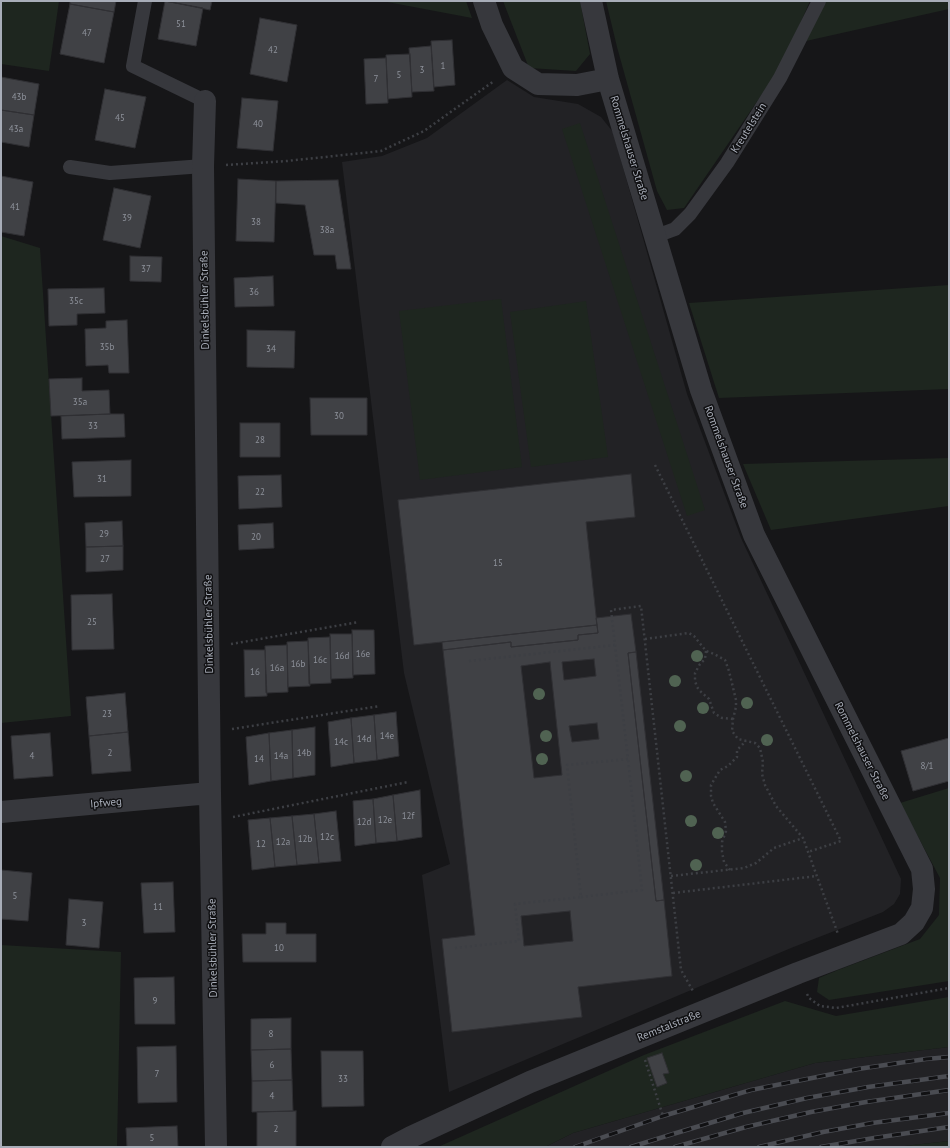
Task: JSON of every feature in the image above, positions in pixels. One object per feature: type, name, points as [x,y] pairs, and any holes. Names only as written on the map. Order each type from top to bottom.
[{"type":"street","points":[[484,1],[492,25],[512,68],[538,84],[577,86],[608,79]]},
{"type":"street","name":"Rommelshauser Straße","points":[[591,1],[608,79],[702,390],[754,535],[922,869],[924,888]]},
{"type":"street","name":"Dinkelsbühler Straße","points":[[205,101],[204,166],[210,793],[216,1147]]},
{"type":"street","name":"Ipfweg","points":[[1,812],[210,793]]},
{"type":"street","name":"Remstalstraße","points":[[392,1147],[530,1082],[798,973],[901,934],[914,922],[922,908],[924,888]]},
{"type":"lane","points":[[145,1],[133,66],[205,101]]},
{"type":"lane","name":"Kreutelstein","points":[[656,236],[675,229],[690,214],[727,163],[780,78],[819,1]]},
{"type":"lane","points":[[70,168],[110,173],[204,166]]},
{"type":"path","points":[[204,166],[287,161],[381,151],[424,131],[512,68]]},
{"type":"path","points":[[655,465],[840,841],[808,852]]},
{"type":"path","points":[[455,948],[519,941],[515,904],[642,890],[611,610],[641,606],[681,970],[705,1012]]},
{"type":"path","points":[[209,648],[359,622]]},
{"type":"path","points":[[645,638],[689,633],[694,636],[706,651],[725,660],[736,700],[732,731],[738,739],[755,743],[760,748],[763,762],[762,774],[765,785],[776,806],[803,838],[846,955]]},
{"type":"path","points":[[469,661],[615,645]]},
{"type":"path","points":[[706,651],[705,659],[695,673],[697,687],[710,699],[714,713],[722,718],[733,719]]},
{"type":"path","points":[[210,732],[380,706]]},
{"type":"path","points":[[730,870],[724,862],[722,852],[722,842],[726,831],[725,822],[713,803],[711,796],[711,785],[720,770],[728,766],[737,757],[737,750],[746,741]]},
{"type":"path","points":[[581,897],[567,765],[628,759]]},
{"type":"path","points":[[211,821],[408,782]]},
{"type":"path","points":[[671,876],[744,868],[756,863],[774,848],[803,838]]},
{"type":"path","points":[[672,893],[817,876]]},
{"type":"path","points":[[798,973],[809,998],[820,1006],[836,1008],[949,988]]},
{"type":"path","points":[[647,1064],[663,1116]]},
{"type":"shaded area","points":[[1,1],[59,1],[49,71],[1,64]]},
{"type":"shaded area","points":[[382,1],[466,1],[472,18]]},
{"type":"shaded area","points":[[503,1],[580,1],[590,54],[576,71],[529,68]]},
{"type":"shaded area","points":[[606,1],[810,1],[782,65],[684,208],[667,210],[657,191],[617,47]]},
{"type":"shaded area","points":[[826,1],[949,1],[949,9],[806,41]]},
{"type":"shaded area","points":[[507,80],[534,97],[578,104],[601,117],[613,132],[687,394],[741,538],[901,879],[900,894],[894,904],[883,912],[791,948],[449,1092],[422,875],[450,864],[404,673],[342,162],[382,156],[427,138]]},
{"type":"shaded area","points":[[580,123],[705,510],[687,516],[562,129]]},
{"type":"shaded area","points":[[1,236],[40,248],[71,716],[1,723]]},
{"type":"shaded area","points":[[949,285],[949,389],[719,398],[689,303]]},
{"type":"shaded area","points":[[501,299],[522,467],[420,480],[399,311]]},
{"type":"shaded area","points":[[586,301],[608,457],[531,467],[510,312]]},
{"type":"shaded area","points":[[949,458],[949,506],[771,530],[743,464]]},
{"type":"shaded area","points":[[949,788],[949,981],[829,1000],[817,992],[819,978],[920,939],[939,915],[940,878],[900,803]]},
{"type":"shaded area","points":[[1,945],[121,952],[117,1147],[1,1147]]},
{"type":"shaded area","points":[[949,997],[949,1047],[815,1063],[573,1133],[545,1147],[438,1147],[644,1055],[785,1001],[836,1016]]},
{"type":"shaded area","points":[[949,1047],[949,1141],[898,1147],[545,1147],[573,1133],[815,1063]]},
{"type":"shaded area","points":[[949,1141],[949,1147],[898,1147],[913,1145]]},
{"type":"building","points":[[70,1],[116,1],[114,12],[70,4]]},
{"type":"building","points":[[165,1],[203,8],[196,46],[158,39]]},
{"type":"building","points":[[165,1],[212,1],[210,10]]},
{"type":"building","points":[[70,4],[114,12],[104,63],[60,54]]},
{"type":"building","points":[[260,18],[297,25],[287,82],[250,74]]},
{"type":"building","points":[[452,40],[455,85],[434,87],[431,41]]},
{"type":"building","points":[[431,46],[434,91],[412,92],[409,48]]},
{"type":"building","points":[[410,54],[412,97],[388,99],[386,55]]},
{"type":"building","points":[[386,58],[388,103],[366,104],[364,59]]},
{"type":"building","points":[[1,77],[39,84],[34,115],[1,110]]},
{"type":"building","points":[[105,89],[146,97],[135,148],[95,140]]},
{"type":"building","points":[[242,98],[278,101],[273,151],[237,148]]},
{"type":"building","points":[[1,110],[34,115],[29,147],[1,142]]},
{"type":"building","points":[[1,176],[33,182],[24,236],[1,232]]},
{"type":"building","points":[[238,179],[276,181],[274,242],[236,241]]},
{"type":"building","points":[[338,180],[351,269],[337,269],[335,255],[314,255],[305,205],[276,203],[276,181]]},
{"type":"building","points":[[114,188],[151,196],[140,248],[103,240]]},
{"type":"building","points":[[130,256],[162,257],[161,282],[130,281]]},
{"type":"building","points":[[273,276],[274,306],[235,307],[234,278]]},
{"type":"building","points":[[104,288],[105,313],[77,314],[77,325],[49,326],[48,289]]},
{"type":"building","points":[[127,320],[129,373],[109,373],[108,365],[86,366],[85,329],[106,328],[106,321]]},
{"type":"building","points":[[247,330],[295,331],[294,368],[247,367]]},
{"type":"building","points":[[82,378],[82,391],[109,390],[110,414],[51,416],[49,379]]},
{"type":"building","points":[[310,398],[367,398],[367,435],[311,435]]},
{"type":"building","points":[[124,414],[125,437],[62,439],[61,416]]},
{"type":"building","points":[[240,423],[280,423],[280,457],[240,457]]},
{"type":"building","points":[[131,460],[131,496],[74,497],[72,462]]},
{"type":"building","points":[[631,474],[635,517],[586,522],[597,625],[414,645],[398,500]]},
{"type":"building","points":[[281,475],[282,507],[239,509],[238,476]]},
{"type":"building","points":[[122,521],[123,546],[86,547],[85,523]]},
{"type":"building","points":[[273,523],[274,548],[239,550],[238,525]]},
{"type":"building","points":[[123,546],[123,570],[86,572],[86,547]]},
{"type":"building","points":[[112,594],[114,649],[72,650],[71,595]]},
{"type":"building","points":[[631,614],[636,652],[628,653],[656,901],[664,900],[672,976],[578,987],[582,1017],[452,1032],[442,939],[475,935],[443,650],[511,642],[511,647],[578,640],[578,635],[598,633],[596,618]],"holes":[[[594,659],[596,676],[564,680],[562,662]],[[550,662],[562,775],[534,778],[521,666]],[[597,723],[599,739],[572,742],[569,726]],[[570,911],[573,941],[524,946],[521,916]]]},
{"type":"building","points":[[597,625],[598,633],[578,635],[578,640],[511,647],[511,642],[443,650],[442,642]]},
{"type":"building","points":[[352,630],[374,630],[375,674],[353,675]]},
{"type":"building","points":[[330,634],[352,634],[353,678],[331,679]]},
{"type":"building","points":[[330,637],[331,683],[309,684],[308,638]]},
{"type":"building","points":[[308,641],[310,686],[288,687],[287,642]]},
{"type":"building","points":[[287,645],[288,692],[266,693],[265,646]]},
{"type":"building","points":[[244,650],[265,650],[267,696],[245,697]]},
{"type":"building","points":[[636,652],[664,900],[656,901],[628,653]]},
{"type":"building","points":[[125,693],[128,732],[89,736],[86,697]]},
{"type":"building","points":[[396,712],[399,756],[377,760],[374,715]]},
{"type":"building","points":[[374,715],[377,760],[354,763],[351,718]]},
{"type":"building","points":[[351,718],[354,763],[331,767],[328,722]]},
{"type":"building","points":[[315,727],[315,775],[293,778],[292,730]]},
{"type":"building","points":[[292,730],[293,778],[271,781],[269,733]]},
{"type":"building","points":[[128,732],[131,771],[92,774],[89,736]]},
{"type":"building","points":[[50,733],[53,776],[14,779],[11,736]]},
{"type":"building","points":[[269,733],[271,781],[249,785],[246,737]]},
{"type":"building","points":[[949,738],[949,781],[913,791],[901,751]]},
{"type":"building","points":[[420,790],[422,837],[397,841],[393,795]]},
{"type":"building","points":[[393,795],[397,841],[376,843],[373,799]]},
{"type":"building","points":[[373,799],[376,843],[355,846],[353,801]]},
{"type":"building","points":[[336,811],[341,861],[319,863],[314,814]]},
{"type":"building","points":[[314,814],[319,863],[297,865],[292,816]]},
{"type":"building","points":[[292,816],[297,865],[275,867],[270,818]]},
{"type":"building","points":[[270,818],[275,867],[252,870],[248,820]]},
{"type":"building","points":[[1,870],[32,873],[28,921],[1,919]]},
{"type":"building","points":[[173,882],[175,932],[144,933],[141,883]]},
{"type":"building","points":[[69,899],[103,902],[99,948],[66,945]]},
{"type":"building","points":[[266,923],[286,923],[286,934],[316,934],[316,962],[243,962],[242,934],[266,934]]},
{"type":"building","points":[[174,977],[175,1024],[135,1024],[134,978]]},
{"type":"building","points":[[291,1018],[291,1049],[251,1050],[251,1019]]},
{"type":"building","points":[[176,1046],[177,1102],[138,1103],[137,1047]]},
{"type":"building","points":[[291,1049],[292,1080],[252,1081],[251,1050]]},
{"type":"building","points":[[321,1051],[363,1051],[364,1106],[322,1107]]},
{"type":"building","points":[[662,1053],[669,1073],[663,1074],[667,1083],[657,1087],[647,1058]]},
{"type":"building","points":[[292,1080],[293,1111],[252,1112],[252,1081]]},
{"type":"building","points":[[296,1111],[296,1147],[257,1147],[257,1112]]},
{"type":"building","points":[[177,1126],[178,1147],[127,1147],[126,1128]]},
{"type":"railway","points":[[575,1147],[663,1116],[751,1090],[858,1069],[949,1057]]},
{"type":"railway","points":[[631,1147],[743,1113],[807,1098],[868,1087],[949,1076]]},
{"type":"railway","points":[[675,1147],[746,1127],[811,1112],[866,1102],[949,1090]]},
{"type":"railway","points":[[759,1147],[823,1132],[872,1123],[949,1113]]},
{"type":"railway","points":[[821,1147],[949,1127]]}]
